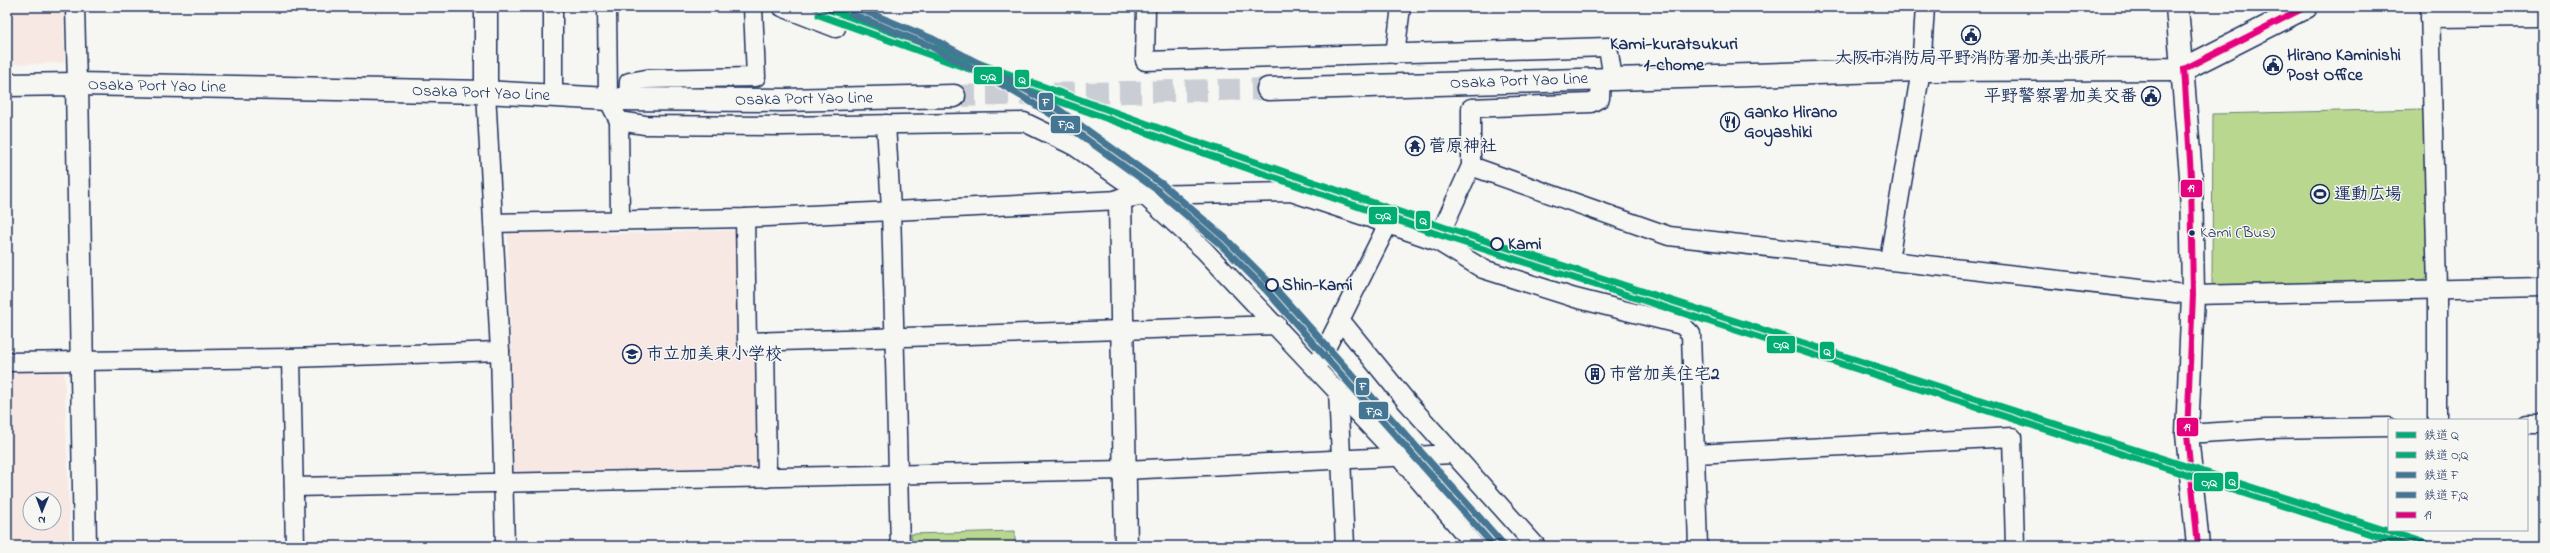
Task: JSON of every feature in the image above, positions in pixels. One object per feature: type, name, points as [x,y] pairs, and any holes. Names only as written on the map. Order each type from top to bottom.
[{"type":"main road","points":[[486,7],[486,92]]},
{"type":"main road","points":[[2177,7],[2184,69],[2191,176],[2193,295],[2187,434],[2198,546]]},
{"type":"main road","name":"Osaka Port Yao Line","points":[[1268,89],[1921,70],[2184,69],[2306,7]]},
{"type":"main road","name":"Osaka Port Yao Line","points":[[7,85],[76,84],[486,92],[618,100],[783,100],[954,96]]},
{"type":"main road","points":[[76,84],[80,360],[85,546]]},
{"type":"main road","points":[[1120,200],[1126,546]]},
{"type":"street","points":[[74,7],[76,84]]},
{"type":"street","points":[[553,7],[553,96]]},
{"type":"street","points":[[607,7],[618,100],[620,219]]},
{"type":"street","points":[[618,100],[629,82],[646,79],[756,77],[754,7]]},
{"type":"street","points":[[782,7],[836,28]]},
{"type":"street","points":[[1146,7],[1145,61],[1608,48],[1607,79],[1600,98],[1591,103],[1471,108],[1471,166],[1437,242]]},
{"type":"street","points":[[1395,54],[1401,7]]},
{"type":"street","points":[[1889,260],[1921,70],[1925,7]]},
{"type":"street","points":[[2437,419],[2437,289],[2430,13],[2543,17]]},
{"type":"street","points":[[486,92],[500,351],[505,546]]},
{"type":"street","points":[[619,122],[645,125],[773,126],[1024,122],[1074,146],[1144,195],[1204,250],[1277,325],[1400,457],[1475,546]]},
{"type":"street","points":[[886,124],[891,209],[900,546]]},
{"type":"street","points":[[1471,166],[1669,236],[2193,295],[2543,287]]},
{"type":"street","points":[[494,223],[620,219],[745,218],[891,209],[1120,200],[1144,195],[1291,192],[1437,242],[1483,269],[1575,298],[1682,325],[1691,334],[1698,546]]},
{"type":"street","points":[[745,218],[746,342],[1277,325]]},
{"type":"street","points":[[1316,368],[1341,321],[1388,224]]},
{"type":"street","points":[[1341,321],[1377,367],[1452,454],[1536,546]]},
{"type":"street","points":[[765,342],[767,478]]},
{"type":"street","points":[[7,362],[291,358],[500,351]]},
{"type":"street","points":[[291,358],[295,546]]},
{"type":"street","points":[[1338,390],[1345,546]]},
{"type":"street","points":[[2528,424],[2543,424]]},
{"type":"street","points":[[2187,434],[2266,429],[2388,427]]},
{"type":"street","points":[[1696,454],[2012,437],[2015,546]]},
{"type":"street","points":[[294,487],[899,476],[1125,470],[1452,454]]},
{"type":"shaded area","points":[[7,7],[64,7],[64,63],[7,64]]},
{"type":"shaded area","name":"市立加美東小学校","points":[[607,228],[608,234],[733,230],[738,237],[740,350],[751,350],[757,357],[759,467],[756,471],[519,477],[514,472],[508,235],[511,231]]},
{"type":"shaded area","points":[[64,368],[70,546],[7,546],[7,370]]},
{"type":"green space","name":"運動広場","points":[[2425,109],[2429,275],[2419,282],[2217,288],[2212,283],[2213,114]]},
{"type":"green space","points":[[1015,531],[1015,546],[912,546],[911,534]]},
{"type":"tunnel","points":[[954,96],[1268,89]]},
{"type":"rail line","name":"Q","points":[[822,7],[1192,140],[1443,227],[2434,546]]},
{"type":"rail line","name":"F","points":[[855,7],[933,39],[1010,80],[1058,109],[1162,184],[1225,238],[1272,285],[1505,546]]},
{"type":"rail line","name":"F;Q","points":[[852,14],[930,46],[1006,87],[1054,116],[1157,190],[1220,244],[1266,290],[1494,546]]},
{"type":"rail line","name":"O;Q","points":[[819,15],[1189,148],[1440,235],[2408,546]]},
{"type":"transit line","name":"19","points":[[2184,69],[2306,7]]},
{"type":"transit line","name":"19","points":[[2184,69],[2191,176],[2193,295],[2187,434],[2198,546]]},
{"type":"place","name":"大阪市消防局平野消防署加美出張所","points":[[1971,35]]},
{"type":"place","name":"Hirano Kaminishi Post Office","points":[[2273,65]]},
{"type":"place","name":"平野警察署加美交番","points":[[2151,96]]},
{"type":"place","name":"Ganko Hirano Goyashiki","points":[[1730,122]]},
{"type":"place","name":"菅原神社","points":[[1415,146]]},
{"type":"place","name":"運動広場","points":[[2320,194]]},
{"type":"place","name":"Kami (Bus)","points":[[2192,233]]},
{"type":"place","name":"Kami","points":[[1497,244]]},
{"type":"place","name":"Shin-Kami","points":[[1272,285]]},
{"type":"place","name":"市立加美東小学校","points":[[632,354]]},
{"type":"place","name":"市営加美住宅2","points":[[1595,374]]},
{"type":"district","name":"Kami-kuratsukuri 1-chome","points":[[1674,55]]}]
